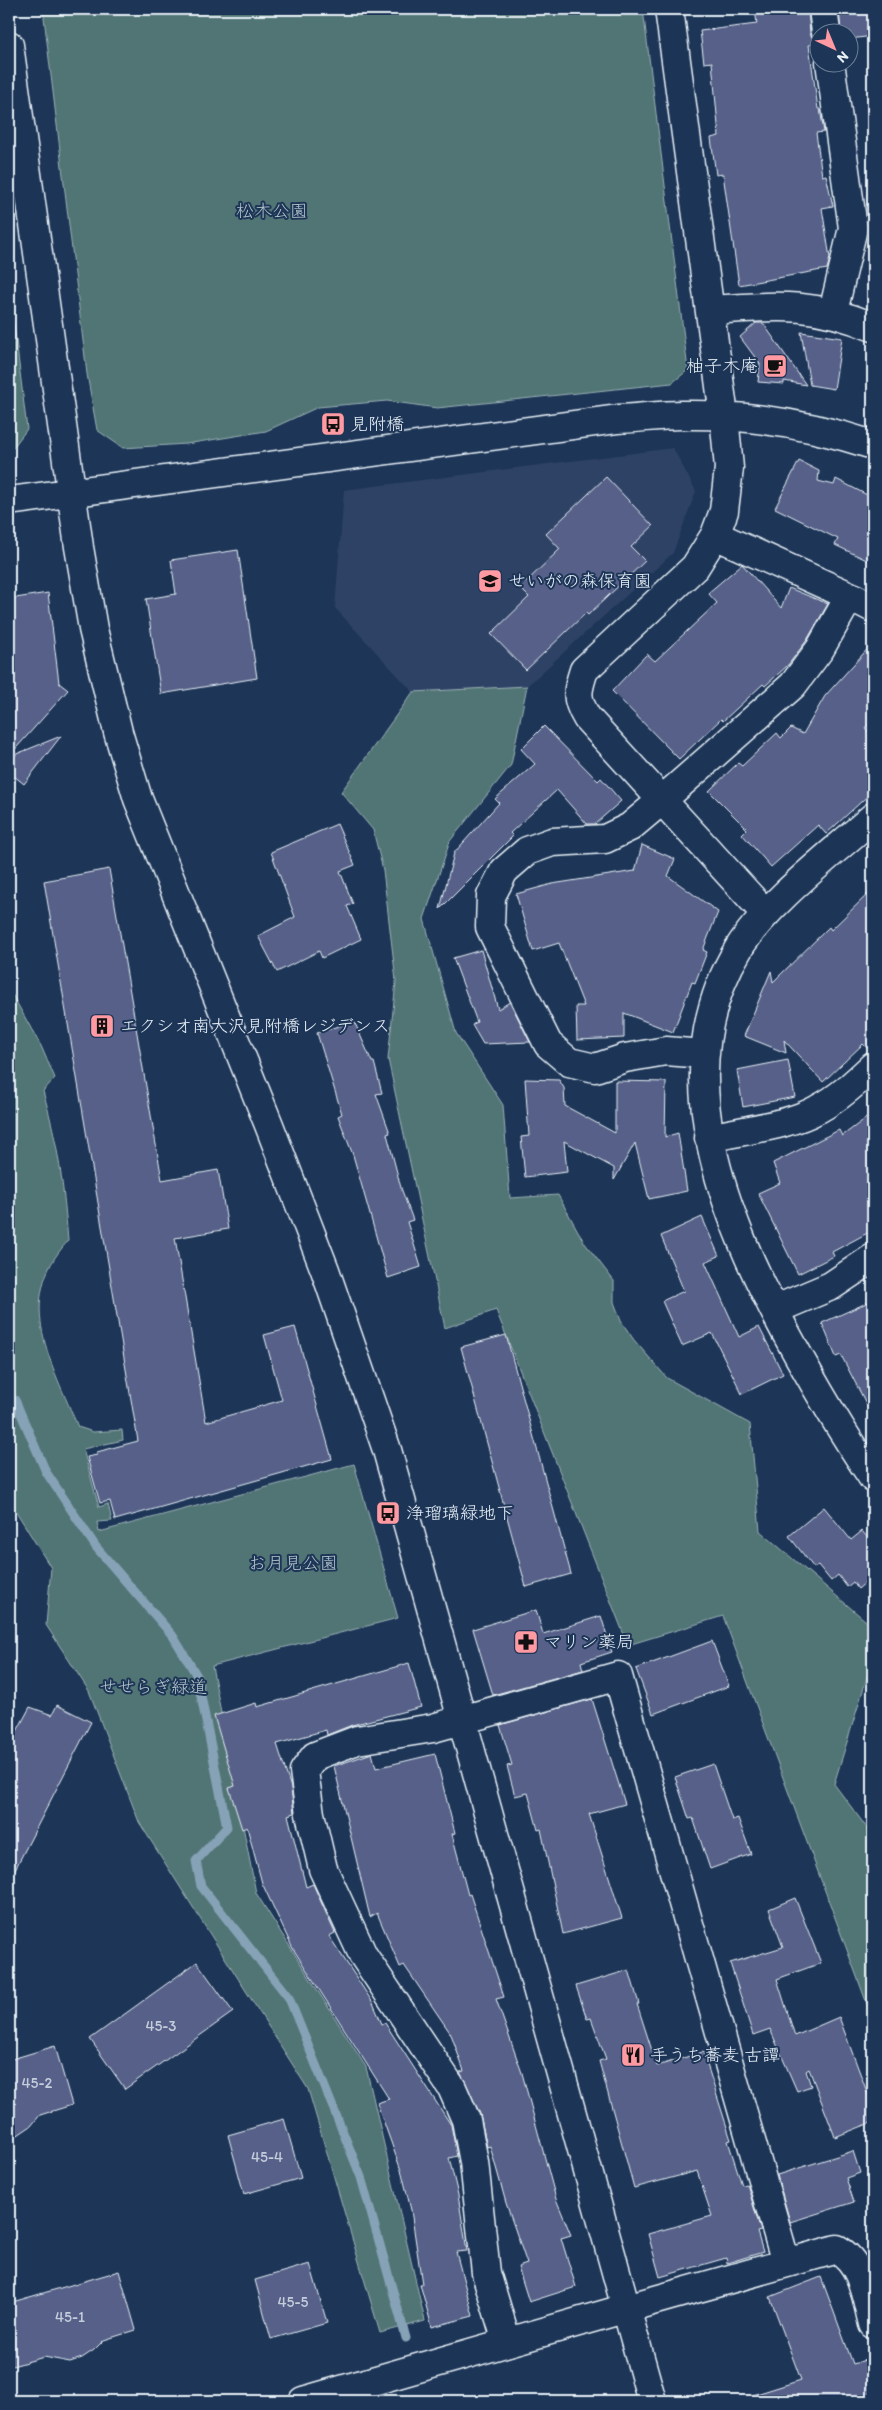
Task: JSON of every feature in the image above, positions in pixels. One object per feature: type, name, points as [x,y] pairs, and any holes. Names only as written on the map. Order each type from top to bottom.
[{"type":"street","points":[[669,9],[724,416],[729,468],[724,510],[715,535],[695,566],[584,670],[577,690],[579,706],[587,718],[766,914]]},
{"type":"street","points":[[823,9],[825,22]]},
{"type":"street","points":[[9,45],[93,629],[118,732],[138,799],[325,1270],[387,1450],[652,2401]]},
{"type":"street","points":[[832,72],[863,228],[833,312]]},
{"type":"street","points":[[711,310],[777,305],[808,307],[833,312],[873,327]]},
{"type":"street","points":[[9,501],[618,419],[681,415],[724,416],[822,430],[873,445]]},
{"type":"street","points":[[704,1054],[666,1051],[625,1058],[595,1068],[569,1062],[548,1044],[490,928],[491,896],[504,871],[527,851],[552,842],[605,839],[630,827],[794,684],[820,649],[862,602],[715,535]]},
{"type":"street","points":[[873,817],[766,914],[739,948],[722,982],[711,1017],[704,1054],[704,1099],[709,1138],[722,1190],[736,1230],[774,1310],[820,1397],[873,1478]]},
{"type":"street","points":[[709,1138],[785,1121],[817,1110],[852,1086],[873,1066]]},
{"type":"street","points":[[774,1310],[832,1286],[873,1258]]},
{"type":"street","points":[[507,2342],[486,2273],[474,2162],[466,2120],[452,2088],[363,1955],[323,1869],[310,1814],[304,1771],[315,1756],[357,1740],[433,1728],[618,1676],[786,2263]]},
{"type":"street","points":[[303,2401],[837,2249],[848,2255],[857,2266],[873,2324]]},
{"type":"shaded area","name":"せいがの森保育園","points":[[673,448],[696,491],[673,553],[527,686],[413,692],[335,608],[344,490]]},
{"type":"green space","name":"松木公園","points":[[43,9],[643,9],[688,370],[672,383],[437,408],[387,401],[318,407],[266,431],[186,444],[123,448],[97,430],[87,374]]},
{"type":"green space","points":[[9,283],[27,429],[9,453]]},
{"type":"green space","points":[[527,686],[511,765],[450,841],[424,919],[456,1033],[503,1105],[510,1198],[558,1195],[584,1242],[614,1281],[614,1302],[621,1321],[634,1340],[667,1378],[750,1424],[760,1531],[873,1627],[873,1658],[834,1784],[873,1836],[873,2020],[723,1616],[628,1645],[496,1310],[445,1328],[388,1059],[396,981],[383,870],[373,830],[341,792],[413,692]]},
{"type":"green space","points":[[9,989],[41,1046],[55,1078],[43,1091],[60,1165],[68,1241],[52,1263],[43,1286],[40,1309],[49,1356],[78,1427],[93,1432],[122,1430],[123,1440],[83,1449],[99,1507],[108,1504],[112,1521],[97,1522],[99,1532],[354,1464],[398,1618],[212,1666],[256,1893],[366,2067],[425,2321],[380,2333],[308,2089],[139,1822],[89,1691],[46,1625],[51,1568],[9,1500]]},
{"type":"building","points":[[755,9],[808,9],[810,72],[813,72],[818,109],[820,109],[824,132],[816,133],[822,176],[826,175],[833,206],[822,208],[830,258],[827,269],[739,285],[723,174],[716,175],[711,138],[719,136],[712,62],[704,63],[700,31],[757,24]]},
{"type":"building","points":[[839,9],[873,9],[873,36],[860,38],[860,22],[840,22]]},
{"type":"building","points":[[756,323],[763,323],[806,385],[784,381],[784,384],[758,382],[760,364],[740,337]]},
{"type":"building","points":[[801,332],[842,338],[834,389],[810,385]]},
{"type":"building","points":[[799,461],[819,471],[818,481],[834,485],[836,479],[873,498],[873,563],[835,545],[838,539],[775,508]]},
{"type":"building","points":[[606,477],[653,526],[631,547],[645,561],[588,615],[586,613],[526,670],[491,634],[529,597],[520,588],[560,549],[546,534]]},
{"type":"building","points":[[238,550],[257,678],[161,694],[146,599],[176,594],[171,560]]},
{"type":"building","points":[[742,564],[781,608],[789,588],[828,604],[807,640],[788,665],[765,686],[763,684],[723,721],[721,719],[679,759],[612,691],[647,654],[655,661],[717,603],[708,593]]},
{"type":"building","points":[[48,593],[59,683],[68,690],[9,756],[9,599]]},
{"type":"building","points":[[873,643],[873,719],[865,728],[873,737],[873,791],[826,834],[818,825],[771,867],[742,834],[747,829],[709,791],[738,763],[742,766],[777,733],[781,738],[791,728],[803,734],[825,696]]},
{"type":"building","points":[[544,726],[598,781],[601,778],[621,801],[595,824],[587,824],[557,790],[510,833],[513,836],[440,909],[454,853],[499,803],[495,799],[535,764],[521,749]]},
{"type":"building","points":[[61,736],[24,784],[9,772],[9,757]]},
{"type":"building","points":[[337,824],[355,865],[340,871],[353,904],[347,906],[361,939],[322,958],[319,951],[277,972],[258,936],[295,917],[271,852]]},
{"type":"building","points":[[642,845],[675,859],[668,876],[718,912],[703,950],[707,952],[695,983],[692,982],[673,1032],[624,1013],[624,1038],[577,1040],[576,1006],[584,1006],[559,943],[533,951],[516,894],[552,884],[635,871]]},
{"type":"building","name":"エクシオ南大沢見附橋レジデンス","points":[[109,869],[162,1180],[218,1170],[228,1229],[175,1238],[206,1422],[282,1400],[264,1335],[295,1327],[332,1459],[115,1520],[110,1501],[100,1503],[87,1457],[97,1455],[97,1452],[138,1441],[44,881]]},
{"type":"building","points":[[873,889],[873,1051],[870,1051],[863,1044],[823,1082],[784,1040],[786,1053],[744,1036],[771,971],[773,982],[829,927],[831,930]]},
{"type":"building","points":[[481,950],[498,1009],[510,1002],[530,1042],[483,1044],[472,1025],[477,1022],[453,958]]},
{"type":"building","points":[[354,1021],[372,1062],[374,1062],[382,1093],[376,1094],[390,1133],[387,1134],[401,1188],[413,1220],[407,1222],[421,1267],[388,1278],[353,1155],[338,1116],[342,1114],[317,1033]]},
{"type":"building","points":[[788,1060],[795,1097],[743,1107],[737,1070]]},
{"type":"building","points":[[525,1079],[559,1080],[564,1088],[565,1106],[615,1133],[615,1081],[666,1082],[665,1137],[678,1133],[687,1191],[649,1199],[635,1143],[614,1180],[614,1168],[564,1141],[567,1172],[525,1177],[521,1137],[529,1136]]},
{"type":"building","points":[[873,1113],[873,1230],[832,1252],[834,1256],[798,1274],[758,1193],[780,1183],[773,1163],[839,1130],[842,1136]]},
{"type":"building","points":[[702,1217],[719,1256],[705,1262],[739,1337],[759,1327],[783,1374],[742,1394],[712,1333],[682,1346],[662,1301],[684,1291],[661,1236]]},
{"type":"building","points":[[873,1300],[873,1417],[841,1355],[836,1357],[822,1323]]},
{"type":"building","points":[[506,1335],[571,1574],[526,1587],[461,1347]]},
{"type":"building","points":[[824,1507],[851,1540],[862,1531],[873,1544],[873,1576],[858,1589],[853,1582],[847,1587],[838,1575],[831,1581],[818,1565],[814,1568],[789,1536]]},
{"type":"building","points":[[536,1610],[543,1634],[601,1616],[612,1652],[581,1662],[583,1670],[493,1695],[473,1629]]},
{"type":"building","points":[[712,1641],[729,1686],[653,1714],[636,1669]]},
{"type":"building","points":[[409,1663],[421,1707],[352,1725],[327,1735],[326,1730],[277,1744],[291,1788],[294,1813],[288,1815],[306,1887],[313,1884],[335,1933],[329,1936],[373,2003],[382,2024],[385,2023],[451,2125],[457,2156],[449,2158],[458,2195],[467,2251],[456,2252],[473,2316],[432,2327],[420,2284],[422,2284],[411,2210],[402,2173],[377,2103],[389,2099],[292,1947],[262,1883],[247,1827],[242,1829],[229,1788],[235,1786],[214,1716],[256,1703],[257,1707]]},
{"type":"building","points":[[592,1699],[625,1804],[589,1814],[622,1918],[563,1934],[541,1829],[538,1830],[528,1793],[515,1796],[507,1766],[512,1765],[500,1725]]},
{"type":"building","points":[[57,1705],[91,1722],[9,1881],[9,1746],[30,1707],[52,1715]]},
{"type":"building","points":[[372,1753],[376,1768],[435,1754],[455,1833],[452,1834],[468,1895],[470,1894],[504,1997],[496,1999],[522,2073],[556,2199],[571,2235],[561,2238],[576,2287],[529,2302],[518,2267],[527,2264],[506,2203],[490,2146],[487,2147],[480,2114],[460,2072],[464,2071],[451,2034],[404,1965],[400,1967],[377,1913],[370,1917],[334,1766]]},
{"type":"building","points":[[713,1764],[732,1820],[738,1818],[751,1854],[710,1869],[693,1818],[689,1819],[675,1777]]},
{"type":"building","points":[[795,1898],[821,1963],[777,1979],[795,2036],[839,2017],[873,2108],[873,2122],[835,2137],[809,2069],[806,2071],[811,2086],[797,2091],[770,2029],[753,2035],[730,1963],[783,1947],[769,1909]]},
{"type":"building","points":[[197,1962],[233,2012],[125,2089],[90,2039]]},
{"type":"building","points":[[629,1970],[639,2004],[637,2004],[657,2066],[703,2052],[731,2140],[728,2141],[742,2185],[747,2184],[761,2231],[757,2232],[763,2252],[727,2263],[726,2258],[660,2277],[648,2234],[712,2216],[697,2171],[634,2188],[599,2061],[606,2059],[591,2018],[587,2019],[576,1986]]},
{"type":"building","points":[[55,2046],[72,2105],[40,2115],[31,2126],[9,2141],[9,2060]]},
{"type":"building","points":[[284,2119],[301,2178],[244,2194],[228,2135]]},
{"type":"building","points":[[853,2151],[860,2173],[846,2178],[854,2202],[790,2222],[777,2175]]},
{"type":"building","points":[[310,2264],[327,2323],[271,2339],[255,2280]]},
{"type":"building","points":[[119,2271],[136,2330],[104,2340],[82,2358],[70,2362],[44,2357],[9,2367],[9,2303]]},
{"type":"building","points":[[821,2277],[853,2364],[868,2359],[873,2376],[873,2401],[751,2401],[750,2396],[801,2380],[770,2297]]},
{"type":"waterway","points":[[9,1401],[15,1400],[46,1472],[96,1547],[173,1636],[197,1676],[227,1827],[196,1861],[201,1886],[289,1998],[361,2177],[406,2338]]},
{"type":"place","name":"柚子木庵","points":[[775,366]]},
{"type":"place","name":"見附橋","points":[[333,424]]},
{"type":"place","name":"せいがの森保育園","points":[[490,581]]},
{"type":"place","name":"エクシオ南大沢見附橋レジデンス","points":[[102,1026]]},
{"type":"place","name":"浄瑠璃緑地下","points":[[388,1513]]},
{"type":"place","name":"マリン薬局","points":[[526,1642]]},
{"type":"place","name":"手うち蕎麦 古譚","points":[[633,2055]]},
{"type":"park label","name":"お月見公園","points":[[293,1563]]},
{"type":"park label","name":"せせらぎ緑道","points":[[153,1687]]}]
